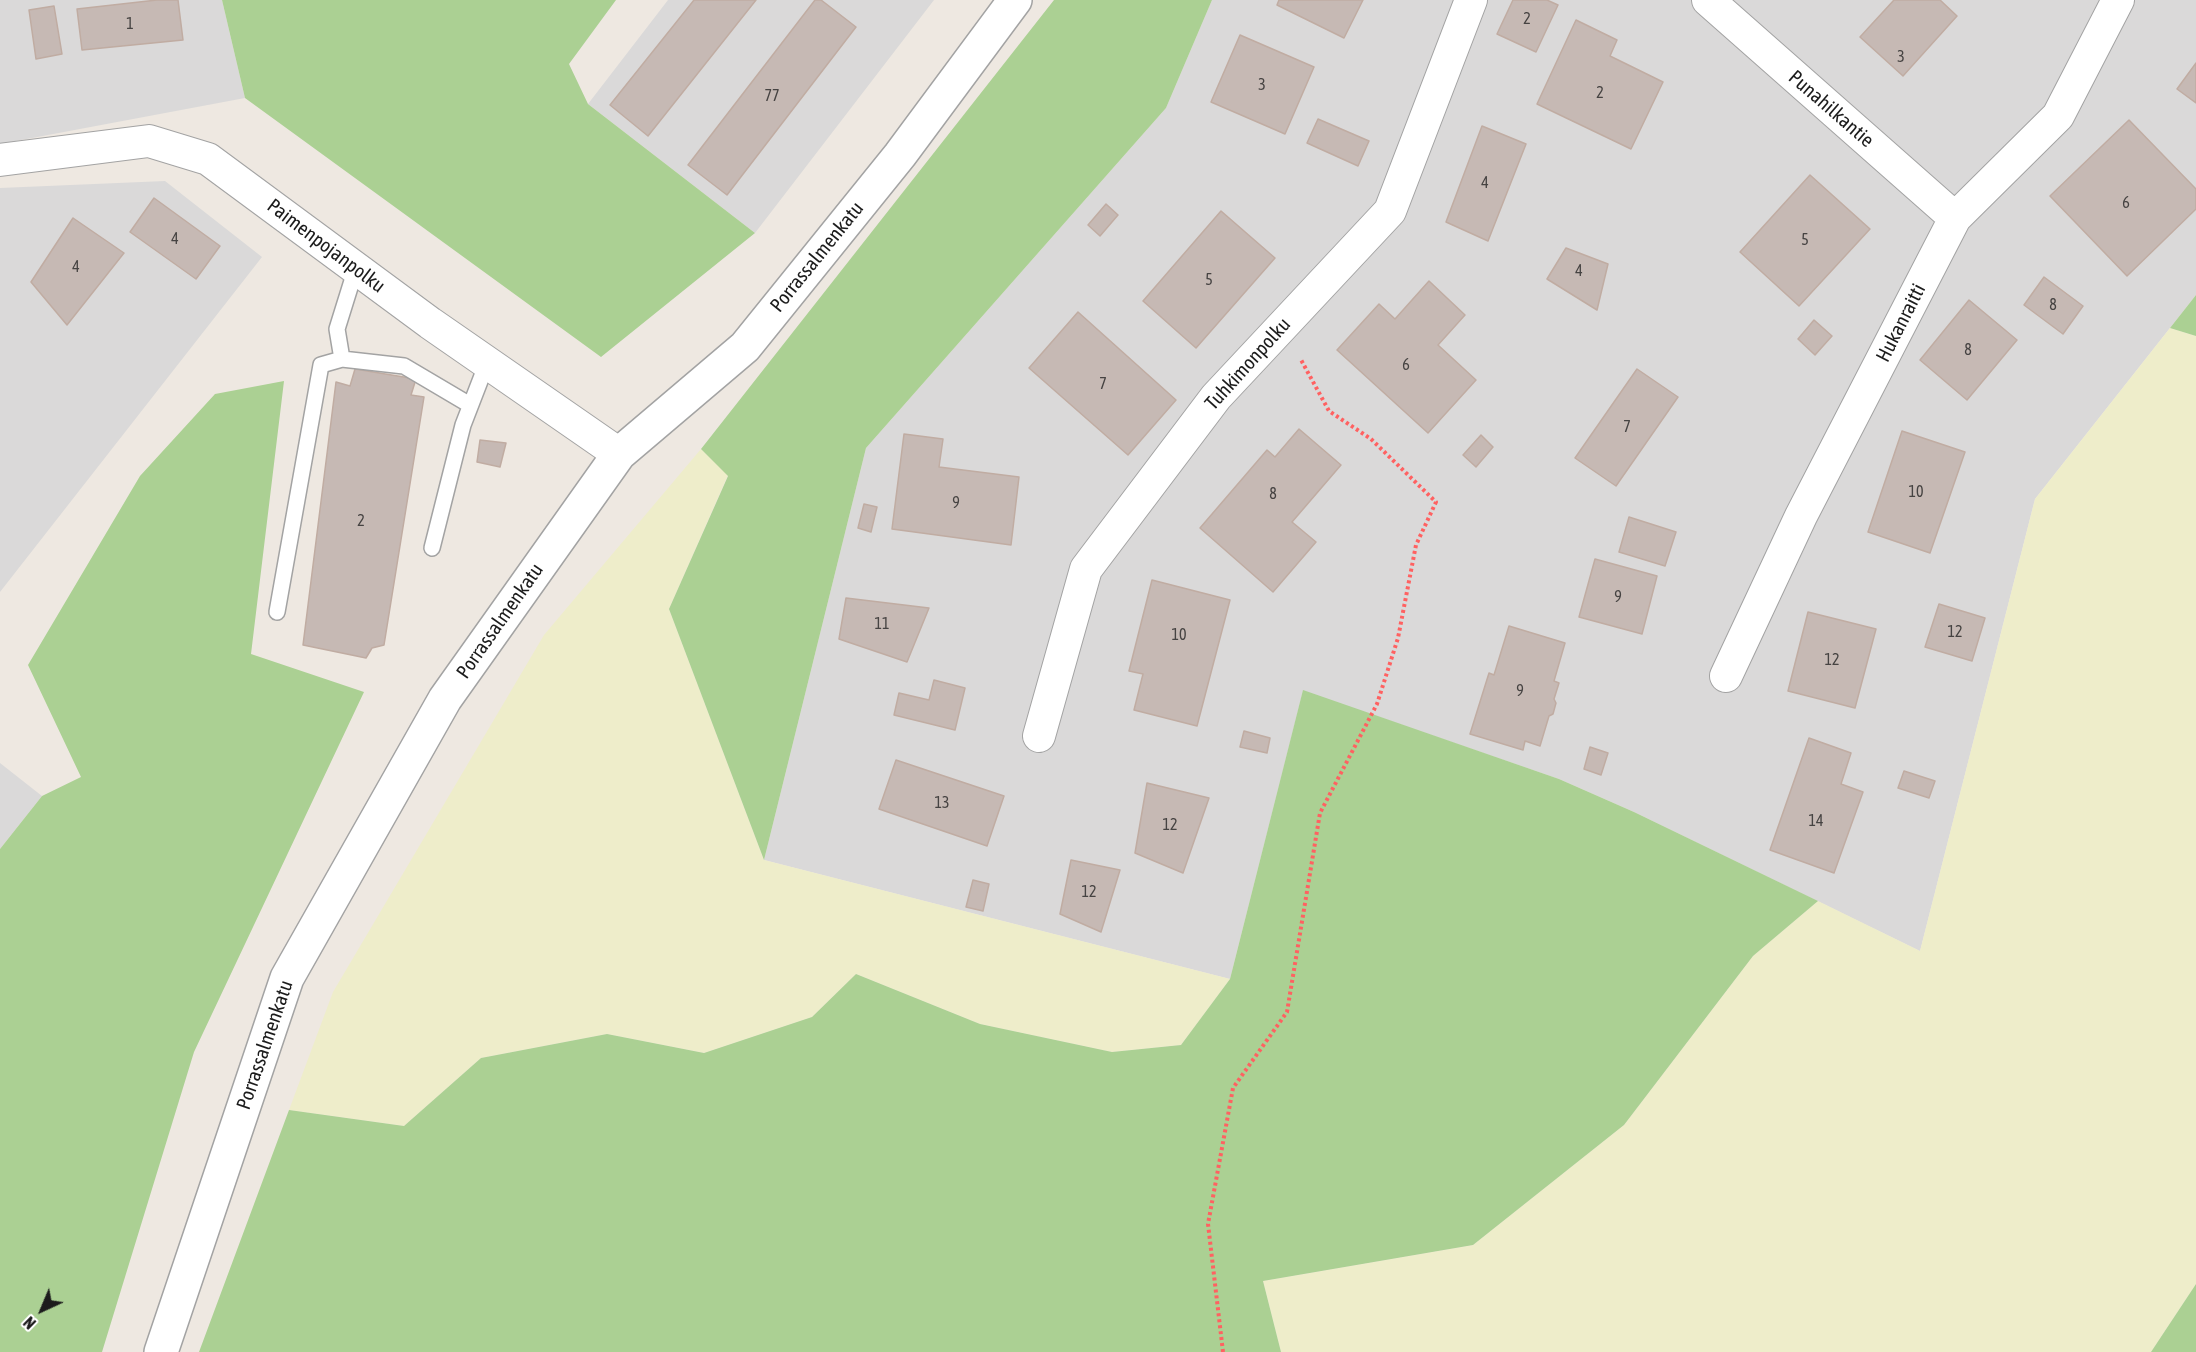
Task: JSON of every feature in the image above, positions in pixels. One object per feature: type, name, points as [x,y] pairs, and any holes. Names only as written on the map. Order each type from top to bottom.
[{"type":"street","name":"Porrassalmenkatu","points":[[161,1352],[287,978],[445,699],[619,454],[745,347],[900,155],[1015,0]]},
{"type":"street","name":"Tuhkimonpolku","points":[[1039,736],[1086,569],[1216,397],[1390,211],[1471,0]]},
{"type":"street","name":"Punahilkantie","points":[[1708,0],[1955,218]]},
{"type":"street","name":"Hukanraitti","points":[[1726,676],[1801,516],[1955,218],[2058,116],[2118,0]]},
{"type":"street","name":"Paimenpojanpolku","points":[[0,160],[149,141],[208,159],[487,363],[619,454]]},
{"type":"lane","points":[[342,359],[337,329],[356,268]]},
{"type":"lane","points":[[277,612],[321,365],[342,359],[404,366],[470,405]]},
{"type":"lane","points":[[432,548],[463,426],[487,363]]},
{"type":"path","points":[[1223,1352],[1208,1224],[1233,1088],[1287,1012],[1320,813],[1377,704],[1398,638],[1416,545],[1436,502],[1371,439],[1329,411],[1282,326]]},
{"type":"shaded area","points":[[0,0],[222,0],[245,98],[0,144]]},
{"type":"shaded area","points":[[668,0],[934,0],[755,233],[588,104]]},
{"type":"shaded area","points":[[1212,0],[2196,0],[2196,295],[2035,499],[1920,951],[1634,812],[1559,779],[1303,691],[1230,979],[764,860],[866,448],[1166,108]]},
{"type":"shaded area","points":[[165,181],[262,257],[0,592],[0,188]]},
{"type":"shaded area","points":[[0,763],[42,796],[0,849]]},
{"type":"green space","points":[[222,0],[616,0],[569,64],[588,104],[755,233],[601,357],[245,98]]},
{"type":"green space","points":[[1054,0],[1212,0],[1166,108],[866,448],[764,860],[669,609],[728,476],[701,449]]},
{"type":"green space","points":[[2196,295],[2196,336],[2170,328]]},
{"type":"green space","points":[[2170,328],[2196,336],[2196,1284],[2151,1352],[1281,1352],[1263,1281],[1473,1245],[1624,1125],[1753,956],[1818,901],[1920,951],[2035,499]]},
{"type":"green space","points":[[284,381],[251,654],[364,692],[194,1052],[102,1352],[0,1352],[0,849],[42,796],[81,777],[28,665],[140,476],[215,394]]},
{"type":"green space","points":[[701,449],[728,475],[669,609],[764,860],[1230,979],[1181,1045],[1112,1052],[980,1024],[856,974],[812,1017],[704,1053],[607,1034],[481,1058],[404,1126],[289,1110],[333,992],[544,635]]},
{"type":"green space","points":[[1303,690],[1559,779],[1634,812],[1818,901],[1753,956],[1624,1125],[1473,1245],[1263,1281],[1281,1352],[199,1352],[289,1110],[404,1126],[481,1058],[607,1034],[704,1053],[812,1017],[856,974],[980,1024],[1112,1052],[1181,1045],[1230,979]]},
{"type":"green space","points":[[2196,1284],[2196,1352],[2151,1352]]},
{"type":"building","points":[[157,0],[178,0],[183,40],[82,50],[77,9]]},
{"type":"building","points":[[694,0],[756,0],[648,136],[610,105]]},
{"type":"building","points":[[815,0],[821,0],[856,27],[727,195],[688,165]]},
{"type":"building","points":[[1279,0],[1363,0],[1344,38],[1277,5]]},
{"type":"building","points":[[1513,0],[1547,0],[1558,5],[1536,52],[1497,34]]},
{"type":"building","points":[[1894,0],[1940,0],[1957,16],[1903,76],[1860,37]]},
{"type":"building","points":[[54,6],[62,54],[36,59],[29,10]]},
{"type":"building","points":[[1576,20],[1617,40],[1610,56],[1663,82],[1631,149],[1537,104]]},
{"type":"building","points":[[1240,35],[1314,67],[1285,134],[1211,102]]},
{"type":"building","points":[[2196,63],[2196,103],[2177,89]]},
{"type":"building","points":[[1318,119],[1369,141],[1358,166],[1307,143]]},
{"type":"building","points":[[2129,120],[2196,189],[2196,209],[2127,276],[2050,196]]},
{"type":"building","points":[[1482,126],[1526,144],[1488,241],[1446,222]]},
{"type":"building","points":[[1810,175],[1870,229],[1799,306],[1740,252]]},
{"type":"building","points":[[154,198],[220,246],[196,279],[130,232]]},
{"type":"building","points":[[1106,204],[1118,215],[1100,236],[1088,225]]},
{"type":"building","points":[[1221,211],[1275,258],[1196,348],[1143,301]]},
{"type":"building","points":[[73,218],[124,253],[67,325],[31,282]]},
{"type":"building","points":[[1566,248],[1608,264],[1597,310],[1547,279]]},
{"type":"building","points":[[2044,277],[2083,306],[2063,334],[2024,305]]},
{"type":"building","points":[[1429,281],[1465,315],[1438,345],[1476,380],[1428,433],[1337,350],[1379,304],[1395,319]]},
{"type":"building","points":[[1969,300],[2017,340],[1967,400],[1920,360]]},
{"type":"building","points":[[1078,312],[1176,400],[1128,455],[1029,368]]},
{"type":"building","points":[[1814,320],[1832,336],[1815,355],[1798,339]]},
{"type":"building","points":[[355,369],[416,379],[411,395],[424,397],[384,645],[372,648],[366,658],[303,645],[336,382],[350,386]]},
{"type":"building","points":[[1637,369],[1678,397],[1616,486],[1575,458]]},
{"type":"building","points":[[1299,429],[1341,465],[1292,522],[1316,542],[1273,592],[1200,528],[1267,450],[1275,457]]},
{"type":"building","points":[[1902,431],[1965,452],[1930,553],[1868,532]]},
{"type":"building","points":[[904,434],[943,439],[939,467],[1019,477],[1011,545],[892,529]]},
{"type":"building","points":[[1481,435],[1493,447],[1476,467],[1463,455]]},
{"type":"building","points":[[480,440],[506,443],[500,467],[477,462]]},
{"type":"building","points":[[864,504],[877,507],[871,532],[858,528]]},
{"type":"building","points":[[1629,517],[1676,532],[1665,566],[1619,552]]},
{"type":"building","points":[[1595,559],[1657,576],[1642,634],[1579,617]]},
{"type":"building","points":[[1152,580],[1230,600],[1197,726],[1134,710],[1143,674],[1129,671]]},
{"type":"building","points":[[846,598],[929,608],[907,662],[839,639]]},
{"type":"building","points":[[1939,604],[1985,618],[1972,661],[1925,647]]},
{"type":"building","points":[[1808,612],[1876,629],[1855,708],[1788,691]]},
{"type":"building","points":[[1509,626],[1565,643],[1554,681],[1559,683],[1554,699],[1556,703],[1553,714],[1549,716],[1540,746],[1525,741],[1523,750],[1470,734],[1489,673],[1494,675]]},
{"type":"building","points":[[934,680],[965,688],[955,730],[894,715],[899,693],[929,700]]},
{"type":"building","points":[[1244,731],[1270,738],[1267,753],[1240,747]]},
{"type":"building","points":[[1809,738],[1851,753],[1841,784],[1863,792],[1834,873],[1770,850]]},
{"type":"building","points":[[1590,747],[1608,753],[1601,775],[1584,769]]},
{"type":"building","points":[[896,760],[1004,796],[987,846],[879,809]]},
{"type":"building","points":[[1904,771],[1935,781],[1929,798],[1898,788]]},
{"type":"building","points":[[1147,783],[1209,798],[1183,873],[1135,853]]},
{"type":"building","points":[[1071,860],[1120,870],[1101,932],[1060,914]]},
{"type":"building","points":[[973,880],[989,884],[983,911],[966,907]]}]
